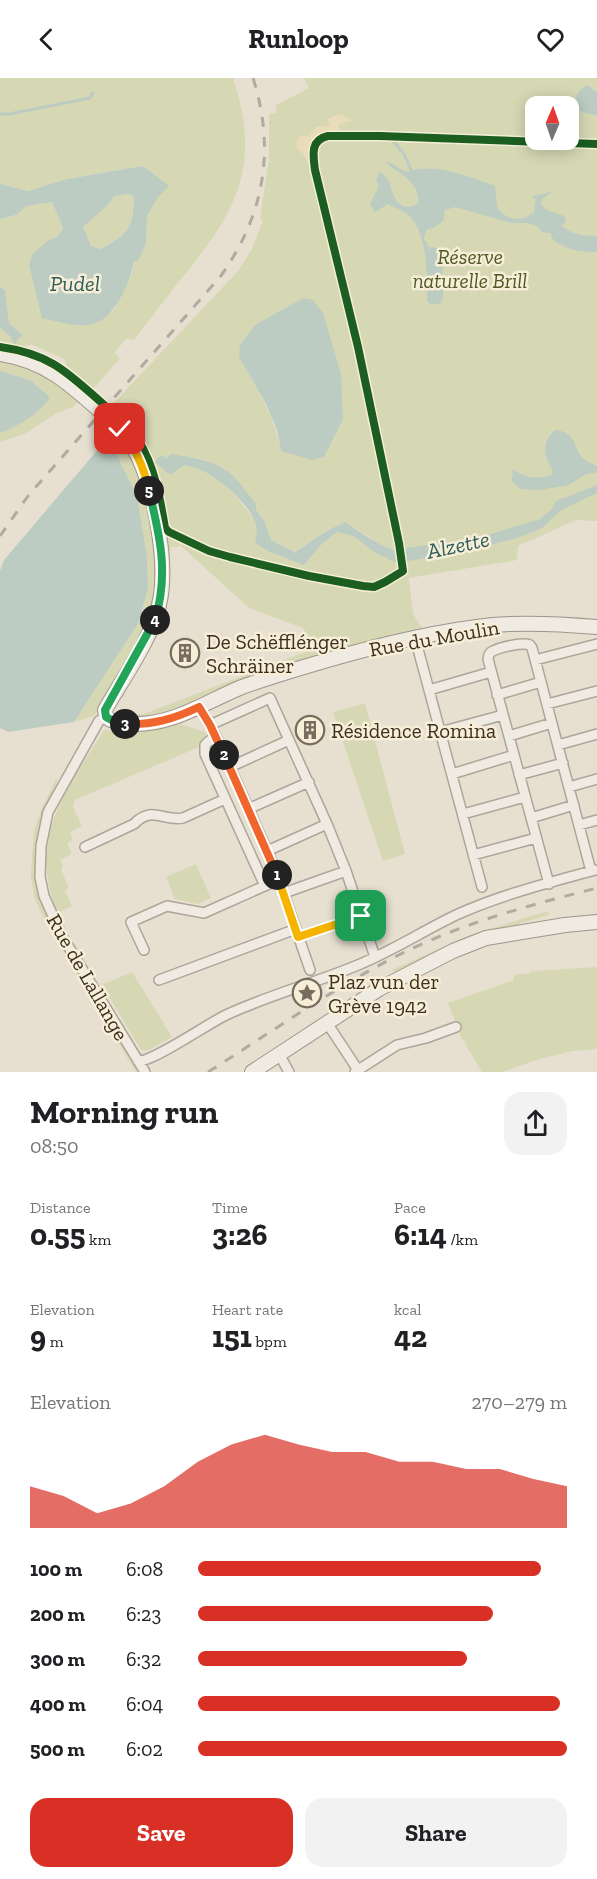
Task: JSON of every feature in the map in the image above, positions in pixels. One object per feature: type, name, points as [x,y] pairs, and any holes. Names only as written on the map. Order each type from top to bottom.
[{"type":"main road","points":[[0,354],[20,357],[40,365],[76,390],[120,429],[132,444],[148,483],[161,544],[163,586],[153,625],[105,710],[106,717]]},
{"type":"main road","name":"Rue du Moulin","points":[[106,717],[115,722],[144,725],[179,717],[243,687],[283,673],[378,646],[465,628],[517,624],[597,627]]},
{"type":"main road","points":[[252,1072],[387,985],[470,943],[532,930],[597,922]]},
{"type":"street","points":[[415,638],[482,887]]},
{"type":"street","points":[[138,1061],[144,1062],[156,1057],[195,1032],[235,1011],[359,965],[458,915],[507,895],[549,884],[594,870],[579,825],[532,648],[527,643],[493,651],[488,659],[549,884]]},
{"type":"street","points":[[535,660],[597,644]]},
{"type":"street","points":[[429,690],[491,672]]},
{"type":"street","points":[[497,695],[541,682]]},
{"type":"street","points":[[547,704],[597,691]]},
{"type":"street","points":[[210,725],[270,698],[327,824],[346,871],[375,957]]},
{"type":"street","points":[[199,707],[230,767],[281,884],[309,970]]},
{"type":"street","points":[[440,732],[503,715]]},
{"type":"street","name":"Rue de Lallange","points":[[106,717],[99,721],[48,812],[41,846],[40,877],[44,896],[62,936],[145,1072]]},
{"type":"street","points":[[508,736],[552,723]]},
{"type":"street","points":[[558,745],[597,734]]},
{"type":"street","points":[[216,737],[205,745],[204,750],[267,885]]},
{"type":"street","points":[[230,767],[289,740]]},
{"type":"street","points":[[452,774],[514,755]]},
{"type":"street","points":[[519,775],[563,763]]},
{"type":"street","points":[[569,787],[597,779]]},
{"type":"street","points":[[248,809],[309,782]]},
{"type":"street","points":[[462,814],[525,797]]},
{"type":"street","points":[[85,847],[134,824],[138,819],[149,814],[183,818],[225,799]]},
{"type":"street","points":[[531,818],[574,805]]},
{"type":"street","points":[[579,825],[597,820]]},
{"type":"street","points":[[267,851],[327,824]]},
{"type":"street","points":[[473,855],[536,838]]},
{"type":"street","points":[[144,950],[131,922],[167,906],[204,913],[267,885],[346,871]]},
{"type":"street","points":[[159,980],[297,933],[361,916]]},
{"type":"street","points":[[327,1023],[356,1071],[397,1045],[456,1027]]},
{"type":"street","points":[[279,1054],[290,1072]]},
{"type":"green space","points":[[0,78],[233,78],[243,120],[245,141],[244,163],[234,199],[207,246],[134,340],[126,339],[114,353],[120,358],[92,390],[67,369],[65,359],[31,344],[22,349],[0,346],[0,328],[15,342],[23,335],[8,323],[5,290],[0,287],[0,219],[16,215],[27,206],[52,202],[63,228],[58,236],[46,242],[94,324],[114,310],[133,271],[134,261],[138,261],[146,244],[147,216],[158,197],[143,166],[67,179],[28,191],[0,184]]},
{"type":"green space","name":"Réserve naturelle Brill","points":[[304,78],[597,78],[597,92],[593,88],[579,109],[579,96],[525,96],[525,150],[579,150],[579,111],[597,116],[597,521],[576,520],[518,546],[517,560],[409,578],[413,614],[422,628],[335,651],[176,711],[143,720],[120,717],[122,710],[126,708],[129,714],[144,714],[323,645],[321,640],[310,642],[303,628],[249,608],[180,545],[171,547],[168,598],[158,635],[124,693],[125,696],[117,700],[164,606],[148,468],[151,467],[133,435],[108,409],[238,271],[251,251],[263,221],[260,218],[269,159],[269,114],[276,113],[276,105],[309,88]],"holes":[[[339,124],[339,136],[324,138],[314,147],[310,166],[303,153],[299,137],[308,136]],[[239,357],[324,457],[281,450],[264,402]],[[172,455],[201,459],[224,468],[237,479],[265,522],[271,540],[295,552],[328,530],[345,522],[385,548],[400,550],[402,567],[397,568],[395,562],[374,552],[353,536],[337,532],[322,544],[304,565],[258,532],[253,518],[236,496],[222,483],[196,467],[185,465],[179,468],[156,462]]]},
{"type":"green space","points":[[128,194],[134,197],[132,217],[127,229],[117,239],[101,249],[91,246],[83,227],[109,204],[114,196]]},
{"type":"green space","points":[[0,361],[42,375],[79,401],[73,407],[59,412],[24,434],[0,442],[0,433],[28,419],[50,397],[30,380],[0,371]]},
{"type":"green space","points":[[100,418],[114,430],[127,447],[142,485],[155,545],[157,585],[148,623],[94,716],[74,722],[139,622],[148,588],[147,557],[137,496],[116,453],[94,428]]},
{"type":"green space","points":[[365,703],[405,854],[383,861],[333,712]]},
{"type":"green space","points":[[181,724],[207,733],[199,747],[75,800],[73,807],[82,826],[70,832],[73,840],[67,843],[72,854],[60,860],[63,866],[61,870],[69,888],[65,890],[72,906],[58,913],[49,886],[46,862],[48,839],[64,795],[104,730],[143,732]]},
{"type":"green space","points":[[55,778],[57,782],[41,824],[37,842],[35,860],[40,897],[58,938],[138,1072],[44,919],[35,899],[31,878],[34,832]]},
{"type":"green space","points":[[196,864],[211,898],[198,904],[175,899],[166,877]]},
{"type":"green space","points":[[548,911],[549,915],[518,924],[518,926],[484,932],[450,945],[360,994],[396,972],[392,970],[467,936]]},
{"type":"green space","points":[[597,967],[597,1049],[573,1051],[539,1059],[502,1072],[482,1072],[462,1040],[448,1003],[514,980],[514,975],[531,973],[531,971]]},
{"type":"green space","points":[[132,972],[172,1037],[147,1051],[141,1050],[102,985]]},
{"type":"sand","points":[[339,114],[353,121],[339,124],[339,136],[319,140],[314,149],[315,170],[310,166],[306,156],[297,149],[297,140],[302,136],[309,136],[316,127],[330,126],[328,119]]},
{"type":"water","points":[[587,85],[597,92],[597,116],[579,111],[579,96],[577,96],[579,91]]},
{"type":"water","points":[[387,161],[406,172],[417,169],[440,169],[495,186],[497,207],[512,219],[525,218],[534,212],[536,199],[531,196],[552,192],[542,199],[541,204],[546,210],[564,216],[566,222],[561,226],[559,234],[542,232],[537,226],[528,223],[512,223],[455,207],[445,210],[443,221],[426,230],[424,239],[429,247],[442,248],[443,297],[441,303],[431,305],[427,301],[426,258],[417,227],[407,214],[388,204],[375,212],[370,204],[379,186],[376,181],[379,172],[387,178],[400,204],[405,207],[418,203],[418,196],[413,185],[388,165]]},
{"type":"water","name":"Pudel","points":[[143,166],[169,186],[158,197],[147,216],[146,244],[138,261],[134,261],[120,298],[114,308],[100,321],[86,325],[67,324],[42,318],[29,264],[33,254],[46,242],[58,236],[63,228],[52,202],[27,206],[16,215],[0,219],[0,184],[28,191],[67,179]],"holes":[[[128,194],[134,197],[130,224],[123,234],[101,249],[91,246],[83,227],[109,204],[114,196]]]},
{"type":"water","points":[[0,287],[5,290],[9,323],[23,335],[17,340],[16,345],[0,328]]},
{"type":"water","points":[[303,298],[313,300],[323,313],[341,374],[343,419],[324,457],[312,460],[281,451],[277,430],[266,404],[239,357],[240,345],[255,325]]},
{"type":"water","points":[[0,371],[30,380],[50,397],[28,419],[0,433]]},
{"type":"water","points":[[555,430],[562,431],[571,437],[580,455],[597,466],[597,472],[584,475],[569,485],[540,490],[520,489],[512,481],[513,469],[532,478],[553,474],[545,448],[547,440]]},
{"type":"water","points":[[106,444],[116,453],[137,496],[147,557],[148,588],[139,622],[74,722],[8,732],[0,728],[0,571],[4,560],[100,447]]},
{"type":"water","name":"Alzette","points":[[171,454],[208,462],[232,474],[256,504],[256,509],[265,522],[271,540],[295,552],[328,530],[345,522],[375,542],[394,550],[481,537],[540,519],[552,509],[556,501],[597,485],[597,493],[561,510],[542,528],[517,538],[468,551],[395,562],[374,552],[353,536],[337,532],[322,544],[304,565],[268,551],[255,543],[256,526],[249,511],[225,485],[215,478],[185,465],[170,475],[155,462],[161,455],[166,459]]},
{"type":"waterway","points":[[0,114],[90,98],[93,93]]},
{"type":"waterway","points":[[393,141],[404,154],[411,170]]},
{"type":"waterway","points":[[559,234],[577,242],[597,244]]},
{"type":"railway","points":[[0,536],[28,496],[220,277],[235,254],[247,230],[262,182],[264,131],[253,78]]},
{"type":"railway","points":[[208,1072],[333,992],[411,949],[479,922],[597,888]]},
{"type":"cycle path","points":[[0,347],[32,354],[57,366],[126,425],[138,440],[149,461],[159,494],[165,528],[169,532],[209,551],[230,557],[309,576],[374,587],[403,571],[358,347],[315,170],[313,154],[315,145],[328,136],[597,144]]},
{"type":"place","name":"De Schëfflénger Schräiner","points":[[185,653]]},
{"type":"place","name":"Résidence Romina","points":[[310,730]]},
{"type":"place","name":"Plaz vun der Grève 1942","points":[[307,993]]},
{"type":"route","points":[[120,429],[132,444],[148,483],[161,544],[163,586],[153,625],[105,710],[106,717],[115,722],[144,725],[179,717],[199,707],[216,737],[276,871],[298,937],[361,916]]}]
